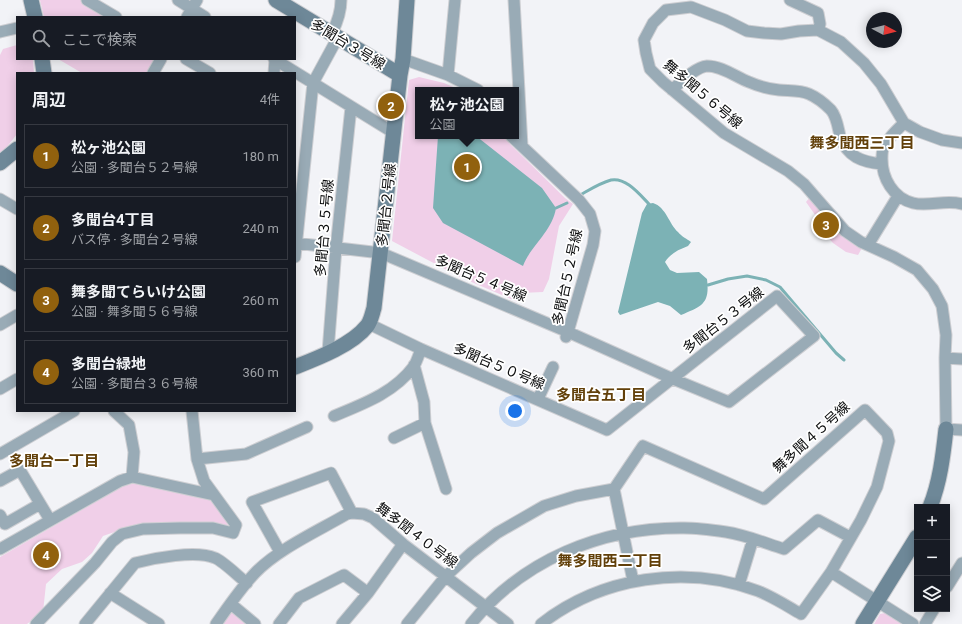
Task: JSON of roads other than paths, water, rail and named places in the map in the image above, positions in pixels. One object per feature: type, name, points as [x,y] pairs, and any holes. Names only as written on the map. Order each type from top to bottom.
[{"type":"street","points":[[31,0],[35,16]]},
{"type":"street","points":[[88,0],[114,16]]},
{"type":"street","points":[[178,0],[203,16]]},
{"type":"street","name":"多聞台３号線","points":[[276,0],[400,75]]},
{"type":"street","points":[[296,243],[313,83],[335,35],[341,8],[341,0]]},
{"type":"street","name":"多聞台２号線","points":[[369,324],[374,308],[381,253],[403,59],[408,0]]},
{"type":"street","points":[[448,75],[455,0]]},
{"type":"street","points":[[514,0],[519,87]]},
{"type":"street","points":[[790,0],[818,13],[820,24],[818,30],[841,42],[864,63],[881,84],[904,123],[920,132],[942,140],[962,142]]},
{"type":"street","name":"舞多聞５６号線","points":[[818,30],[781,34],[747,31],[692,3],[666,10],[653,23],[644,40],[650,69],[672,90],[724,134],[794,176],[804,184],[845,231],[868,245],[917,270],[933,289],[942,306],[946,335],[946,430]]},
{"type":"street","points":[[0,32],[16,28]]},
{"type":"street","points":[[403,59],[448,75],[472,87]]},
{"type":"street","points":[[42,60],[44,72]]},
{"type":"street","points":[[154,72],[161,60]]},
{"type":"street","points":[[188,60],[208,72]]},
{"type":"street","points":[[274,60],[274,72]]},
{"type":"street","points":[[276,60],[295,72]]},
{"type":"street","points":[[672,90],[691,74],[706,66],[722,69],[760,86],[777,90],[792,90],[809,94],[832,111],[837,122],[840,137],[847,150],[858,159],[871,163],[882,164]]},
{"type":"street","points":[[296,73],[394,133]]},
{"type":"street","points":[[519,91],[522,146]]},
{"type":"street","name":"多聞台３５号線","points":[[328,352],[336,248],[351,107]]},
{"type":"street","points":[[904,123],[888,140],[882,151],[882,164],[885,178],[891,188],[898,196],[912,203],[922,204],[947,202],[962,204]]},
{"type":"street","name":"多聞台５２号線","points":[[514,139],[579,200],[590,214],[595,231],[593,245],[567,335],[729,402]]},
{"type":"street","points":[[0,163],[16,150]]},
{"type":"street","points":[[868,245],[898,196]]},
{"type":"street","points":[[0,199],[16,208]]},
{"type":"street","name":"多聞台５４号線","points":[[296,243],[381,253],[567,335]]},
{"type":"street","points":[[0,273],[16,283]]},
{"type":"street","name":"多聞台５３号線","points":[[673,379],[777,296],[814,336],[729,402]]},
{"type":"street","points":[[0,325],[16,316]]},
{"type":"street","points":[[296,367],[328,352],[358,335],[369,324]]},
{"type":"street","name":"多聞台５０号線","points":[[369,324],[421,349],[607,430],[673,379]]},
{"type":"street","points":[[334,416],[372,400],[397,385],[414,365],[421,349]]},
{"type":"street","points":[[945,358],[962,359]]},
{"type":"street","points":[[414,365],[424,402],[425,423],[446,489]]},
{"type":"street","points":[[538,399],[553,367]]},
{"type":"street","points":[[0,389],[16,380]]},
{"type":"street","name":"舞多聞４５号線","points":[[541,624],[578,600],[600,591],[632,581],[663,576],[703,578],[739,585],[759,591],[801,614],[831,572],[861,520],[877,487],[889,441],[887,433],[865,410],[764,499],[643,446],[614,489]]},
{"type":"street","points":[[0,454],[72,412]]},
{"type":"street","points":[[115,412],[129,425],[134,452],[132,477]]},
{"type":"street","points":[[36,624],[95,563],[112,542],[122,534],[143,529],[180,528],[213,528],[233,533],[236,525],[204,481],[197,458],[192,412]]},
{"type":"street","points":[[394,438],[425,423]]},
{"type":"street","points":[[197,458],[246,454],[307,427]]},
{"type":"street","points":[[931,504],[937,490],[946,430],[962,430]]},
{"type":"street","points":[[0,481],[20,470],[50,520]]},
{"type":"street","points":[[280,552],[252,502],[331,473],[352,513]]},
{"type":"street","points":[[0,549],[120,481],[132,477],[214,495]]},
{"type":"street","points":[[407,624],[446,576],[471,553],[497,533],[544,506],[576,496],[614,489],[632,581]]},
{"type":"street","points":[[0,515],[5,524],[40,504]]},
{"type":"street","name":"舞多聞４０号線","points":[[216,624],[256,572],[280,552],[347,514],[352,513],[364,514],[373,518],[404,544],[508,624]]},
{"type":"street","points":[[471,624],[485,606],[518,578],[546,561],[572,548],[623,533],[684,528],[728,532],[784,549],[818,520],[850,537]]},
{"type":"street","points":[[739,585],[753,539]]},
{"type":"street","points":[[863,624],[915,540]]},
{"type":"street","points":[[342,624],[368,593],[404,544]]},
{"type":"street","points":[[85,624],[135,563],[147,560],[196,554],[216,558],[247,583]]},
{"type":"street","points":[[950,582],[962,563]]},
{"type":"street","points":[[831,572],[912,624]]},
{"type":"street","points":[[279,624],[299,598],[344,576],[368,593]]},
{"type":"street","points":[[110,594],[154,623]]},
{"type":"street","points":[[231,604],[255,624]]},
{"type":"street","points":[[925,624],[932,612]]},
{"type":"water","points":[[438,139],[480,139],[542,188],[556,208],[554,217],[546,231],[531,251],[523,266],[443,223],[433,208]]},
{"type":"water","points":[[653,203],[661,208],[675,229],[691,242],[688,246],[672,254],[665,262],[670,270],[677,273],[699,272],[707,279],[708,287],[706,299],[699,306],[681,315],[670,306],[658,302],[620,315],[618,312],[642,213],[647,204]]},
{"type":"waterway","points":[[580,195],[603,183],[611,180],[617,180],[627,184],[649,204]]},
{"type":"waterway","points":[[556,208],[567,203]]},
{"type":"waterway","points":[[708,285],[728,279],[747,276],[766,280],[780,287],[836,353],[844,360]]},
{"type":"place","name":"多聞台4丁目","points":[[391,106]]},
{"type":"place","name":"松ヶ池公園","points":[[467,167]]},
{"type":"place","name":"舞多聞てらいけ公園","points":[[826,225]]},
{"type":"place","name":"多聞台緑地","points":[[46,555]]},
{"type":"district","name":"舞多聞西三丁目","points":[[862,143]]},
{"type":"district","name":"多聞台五丁目","points":[[601,395]]},
{"type":"district","name":"多聞台一丁目","points":[[54,461]]},
{"type":"district","name":"舞多聞西二丁目","points":[[610,561]]}]
